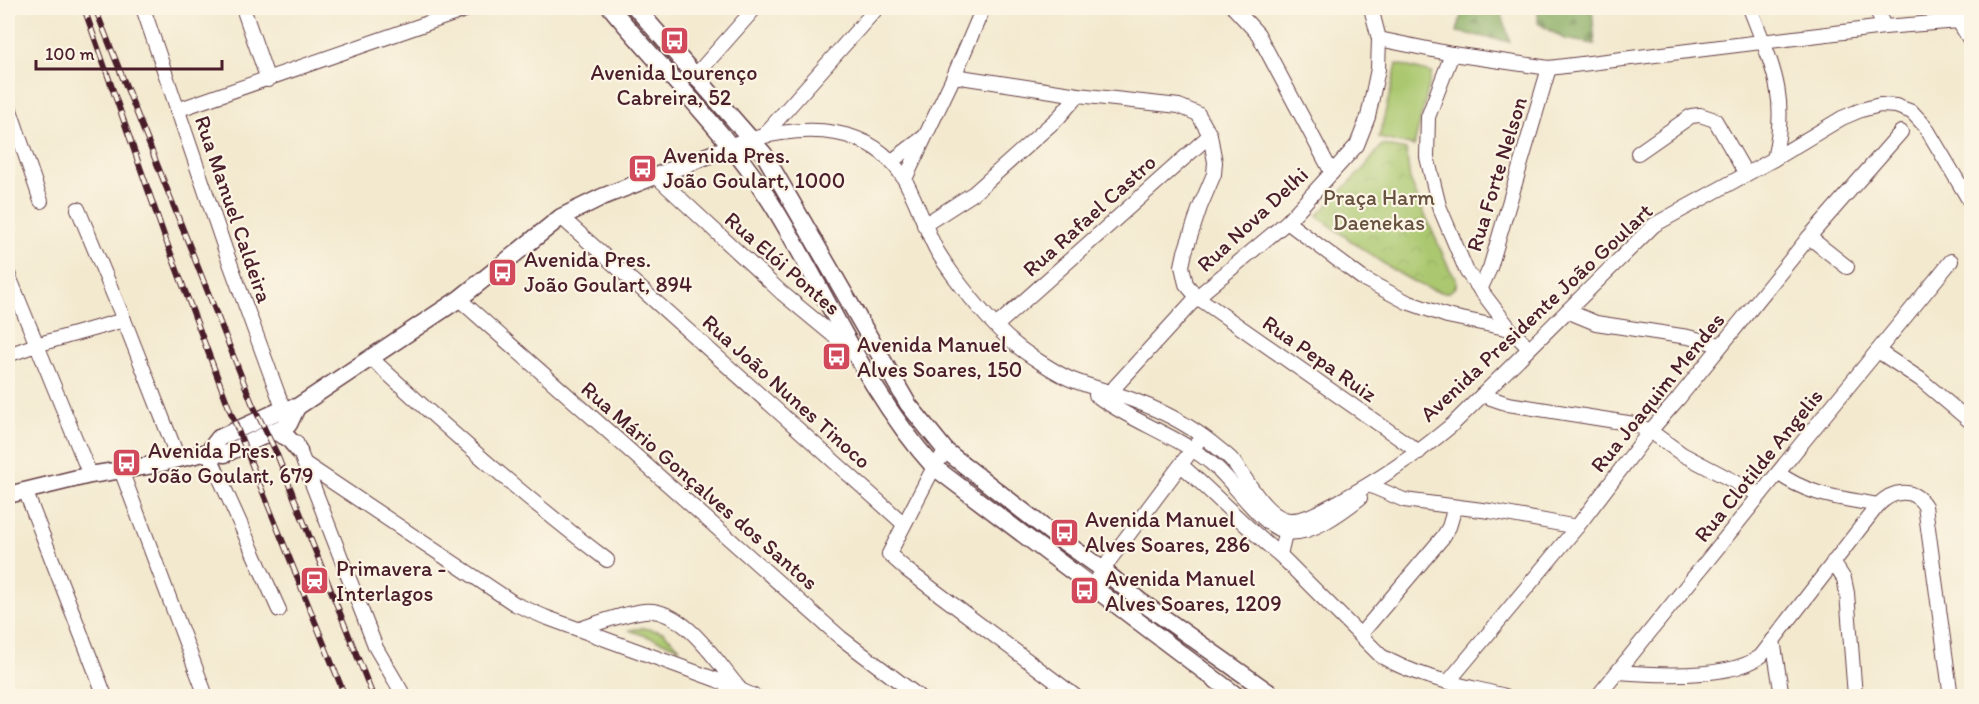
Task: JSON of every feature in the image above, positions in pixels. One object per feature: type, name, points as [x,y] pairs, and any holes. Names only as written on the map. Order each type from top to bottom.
[{"type":"main road","points":[[611,8],[731,146],[770,201],[891,411],[934,467],[1237,696]]},
{"type":"main road","points":[[636,8],[695,76],[758,137],[764,154],[908,404],[946,451],[1050,532],[1102,569],[1140,601],[1274,696]]},
{"type":"main road","points":[[8,495],[90,475],[153,465],[208,452],[225,454],[273,431],[290,413],[459,299],[561,217],[602,197],[758,137]]},
{"type":"main road","points":[[208,452],[219,438],[290,413]]},
{"type":"main road","points":[[273,431],[288,438],[301,457]]},
{"type":"street","name":"Rua Manuel Caldeira","points":[[142,8],[226,252],[290,413],[301,457],[376,648],[404,696]]},
{"type":"street","points":[[243,8],[268,80]]},
{"type":"street","points":[[177,110],[471,8]]},
{"type":"street","points":[[622,21],[636,8]]},
{"type":"street","points":[[695,76],[755,8]]},
{"type":"street","points":[[758,137],[877,8]]},
{"type":"street","points":[[905,179],[928,134],[983,8]]},
{"type":"street","points":[[1234,8],[1258,34],[1332,172]]},
{"type":"street","name":"Rua Nova Delhi","points":[[1106,396],[1197,297],[1287,222],[1357,145],[1376,87],[1379,39],[1371,8]]},
{"type":"street","points":[[1750,8],[1781,99],[1780,126],[1774,159]]},
{"type":"street","points":[[1876,8],[1884,27]]},
{"type":"street","points":[[1379,39],[1452,54],[1549,68],[1884,27],[1965,21],[1971,43]]},
{"type":"street","name":"Rua Forte Nelson","points":[[1452,54],[1428,117],[1427,157],[1439,206],[1467,272],[1510,329],[1528,348]]},
{"type":"street","name":"Rua Forte Nelson","points":[[1480,290],[1490,268],[1549,68]]},
{"type":"street","points":[[954,76],[1078,95],[1179,106],[1198,114],[1210,135],[1215,156],[1214,174],[1200,207],[1182,266],[1186,284],[1197,297]]},
{"type":"street","points":[[924,225],[974,193],[1059,117],[1078,95]]},
{"type":"street","points":[[8,104],[41,201]]},
{"type":"street","name":"Avenida Presidente João Goulart","points":[[1287,526],[1372,486],[1452,425],[1654,225],[1774,159],[1842,118],[1880,105],[1896,106],[1912,112],[1925,126],[1971,205]]},
{"type":"street","points":[[1638,153],[1691,116],[1700,114],[1715,120],[1746,174]]},
{"type":"street","points":[[758,137],[803,131],[843,133],[863,140],[892,161],[905,179],[938,252],[958,280],[1016,345],[1067,378],[1090,386],[1095,394],[1158,411],[1202,436],[1230,459],[1265,506],[1287,526]]},
{"type":"street","name":"Rua Joaquim Mendes","points":[[1449,681],[1577,527],[1650,431],[1809,237],[1901,132]]},
{"type":"street","points":[[892,161],[928,134]]},
{"type":"street","name":"Rua Rafael Castro","points":[[997,325],[1210,135]]},
{"type":"street","name":"Rua Elói Pontes","points":[[656,176],[782,293],[858,356]]},
{"type":"street","points":[[78,209],[178,458]]},
{"type":"street","name":"Rua João Nunes Tinoco","points":[[561,217],[904,524]]},
{"type":"street","points":[[1287,222],[1362,278],[1407,302],[1447,316],[1510,329]]},
{"type":"street","points":[[1809,237],[1846,267]]},
{"type":"street","name":"Rua Clotilde Angelis","points":[[1598,696],[1951,261]]},
{"type":"street","points":[[8,274],[90,475]]},
{"type":"street","name":"Rua Pepa Ruiz","points":[[1197,297],[1419,452]]},
{"type":"street","name":"Rua Mário Gonçalves dos Santos","points":[[459,299],[842,638],[918,696]]},
{"type":"street","points":[[1567,311],[1596,323],[1688,337],[1721,345]]},
{"type":"street","points":[[8,355],[124,320]]},
{"type":"street","points":[[1878,351],[1913,374],[1971,423]]},
{"type":"street","points":[[372,359],[531,499],[607,560]]},
{"type":"street","points":[[1482,395],[1508,404],[1634,424],[1650,431],[1670,447],[1760,495]]},
{"type":"street","points":[[1106,396],[1216,467],[1268,524],[1287,526]]},
{"type":"street","points":[[1092,588],[1102,569],[1202,436]]},
{"type":"street","points":[[946,451],[934,467],[889,554],[1075,696]]},
{"type":"street","points":[[208,452],[279,610]]},
{"type":"street","points":[[301,457],[515,604],[748,694]]},
{"type":"street","points":[[1181,465],[1280,555],[1381,656],[1419,674],[1505,696]]},
{"type":"street","points":[[121,470],[206,696]]},
{"type":"street","points":[[1778,473],[1798,487],[1812,492],[1878,505]]},
{"type":"street","points":[[1372,486],[1404,500],[1577,527]]},
{"type":"street","points":[[25,490],[105,696]]},
{"type":"street","points":[[1618,672],[1659,675],[1725,670],[1753,662],[1761,656],[1878,505],[1886,497],[1903,492],[1917,496],[1925,506],[1950,690]]},
{"type":"street","points":[[1360,635],[1443,537],[1449,527],[1455,507]]},
{"type":"street","points":[[1280,555],[1287,526]]},
{"type":"street","points":[[1833,562],[1844,579],[1847,593],[1855,696]]},
{"type":"street","points":[[580,629],[645,611],[670,616],[683,624],[748,694]]},
{"type":"street","points":[[1773,640],[1782,696]]},
{"type":"green space","points":[[1463,8],[1500,8],[1510,42],[1457,32]]},
{"type":"green space","points":[[1538,8],[1592,8],[1595,44],[1564,39],[1538,23]]},
{"type":"green space","points":[[1397,64],[1432,73],[1414,146],[1379,138]]},
{"type":"green space","name":"Praça Harm Daenekas","points":[[1382,145],[1406,150],[1410,179],[1419,202],[1450,270],[1456,277],[1456,286],[1449,292],[1431,289],[1398,273],[1317,216],[1365,167]]},
{"type":"green space","points":[[643,628],[663,632],[680,648],[629,630]]},
{"type":"railway","points":[[84,8],[165,238],[231,413],[345,696]]},
{"type":"railway","points":[[95,8],[252,403],[276,452],[373,696]]},
{"type":"place","name":"Avenida Lourenço Cabreira, 52","points":[[674,40]]},
{"type":"place","name":"Avenida Pres. João Goulart, 1000","points":[[642,168]]},
{"type":"place","name":"Avenida Pres. João Goulart, 894","points":[[503,272]]},
{"type":"place","name":"Avenida Manuel Alves Soares, 150","points":[[836,357]]},
{"type":"place","name":"Avenida Pres. João Goulart, 679","points":[[127,463]]},
{"type":"place","name":"Avenida Manuel Alves Soares, 286","points":[[1064,532]]},
{"type":"place","name":"Primavera - Interlagos","points":[[315,581]]},
{"type":"place","name":"Avenida Manuel Alves Soares, 1209","points":[[1084,591]]}]
